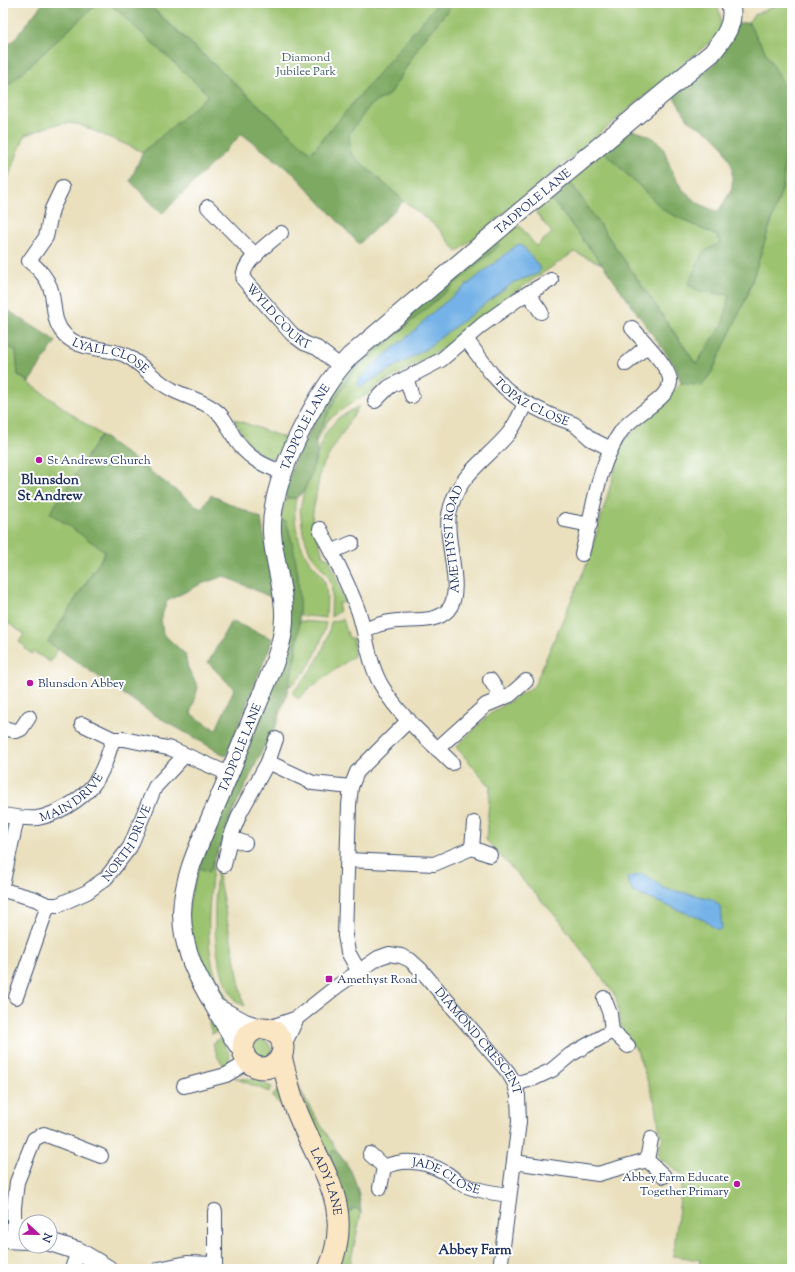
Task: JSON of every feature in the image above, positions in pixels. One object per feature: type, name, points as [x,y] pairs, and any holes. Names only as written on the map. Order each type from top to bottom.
[{"type":"main road","points":[[264,1028],[279,1036],[282,1052],[271,1066],[251,1060],[244,1041],[250,1032],[264,1028]]},
{"type":"main road","name":"LADY LANE","points":[[282,1052],[291,1097],[336,1200],[339,1228],[335,1253],[329,1269]]},
{"type":"main road","name":"LADY LANE","points":[[251,1060],[291,1097]]},
{"type":"street","name":"TADPOLE LANE","points":[[251,1060],[228,1031],[200,981],[187,953],[183,935],[182,906],[189,870],[230,774],[282,640],[285,608],[274,547],[272,522],[276,499],[284,473],[306,421],[332,376],[340,366],[378,331],[712,53],[722,40],[731,24],[732,9],[730,3]]},
{"type":"street","name":"LYALL CLOSE","points":[[62,188],[52,209],[46,237],[30,261],[48,282],[52,294],[55,318],[62,332],[76,343],[118,353],[132,359],[166,386],[215,410],[225,421],[238,443],[249,457],[259,463],[284,473]]},
{"type":"street","points":[[208,207],[256,256]]},
{"type":"street","name":"WYLD COURT","points":[[281,233],[246,265],[242,274],[248,286],[292,334],[304,343],[317,348],[340,366]]},
{"type":"street","points":[[375,401],[388,387],[441,360],[482,325],[528,293],[551,280]]},
{"type":"street","points":[[528,293],[541,312]]},
{"type":"street","points":[[582,554],[598,486],[611,448],[624,427],[641,411],[662,398],[669,388],[670,378],[668,372],[632,328]]},
{"type":"street","name":"TOPAZ CLOSE","points":[[466,339],[499,383],[526,404],[574,424],[591,439],[611,448]]},
{"type":"street","points":[[626,364],[647,346]]},
{"type":"street","points":[[406,378],[412,396]]},
{"type":"street","name":"AMETHYST ROAD","points":[[364,630],[389,622],[429,620],[444,614],[449,609],[452,604],[455,591],[448,526],[452,502],[462,482],[477,464],[508,433],[526,404]]},
{"type":"street","points":[[565,520],[590,525]]},
{"type":"street","points":[[320,530],[352,596],[364,630],[378,680],[384,690],[410,720],[452,763]]},
{"type":"street","points":[[332,552],[352,542]]},
{"type":"street","points":[[490,680],[497,690],[498,698]]},
{"type":"street","points":[[437,749],[486,705],[498,698],[510,695],[526,681]]},
{"type":"street","points":[[3,728],[16,732],[21,729],[29,717]]},
{"type":"street","points":[[358,970],[348,952],[345,936],[351,787],[358,772],[410,720]]},
{"type":"street","points":[[82,724],[113,739],[164,746],[230,774]]},
{"type":"street","name":"MAIN DRIVE","points":[[3,816],[37,818],[54,812],[84,794],[100,772],[113,739]]},
{"type":"street","points":[[224,865],[230,838],[240,812],[268,762],[276,739]]},
{"type":"street","name":"NORTH DRIVE","points":[[48,905],[58,905],[67,902],[87,892],[106,878],[130,847],[155,787],[185,755]]},
{"type":"street","points":[[268,762],[312,783],[351,787]]},
{"type":"street","points":[[3,881],[17,818]]},
{"type":"street","points":[[472,848],[474,823]]},
{"type":"street","points":[[230,838],[245,843]]},
{"type":"street","points":[[348,860],[434,864],[472,848],[490,855]]},
{"type":"street","points":[[3,890],[35,899],[48,905],[16,997]]},
{"type":"street","name":"DIAMOND CRESCENT","points":[[264,1028],[297,1018],[358,970],[378,958],[389,954],[410,960],[421,970],[500,1063],[515,1084],[520,1110],[500,1269]]},
{"type":"street","points":[[604,998],[610,1014],[612,1031],[628,1046]]},
{"type":"street","points":[[215,1007],[245,1023],[264,1028]]},
{"type":"street","name":"DIAMOND CRESCENT","points":[[282,1052],[297,1018]]},
{"type":"street","points":[[515,1084],[535,1078],[552,1070],[570,1055],[612,1031]]},
{"type":"street","points":[[184,1086],[226,1075],[251,1060]]},
{"type":"street","points":[[14,1239],[14,1207],[17,1182],[31,1142],[37,1136],[44,1134],[101,1156]]},
{"type":"street","points":[[647,1160],[651,1140]]},
{"type":"street","points":[[370,1154],[384,1167],[380,1188]]},
{"type":"street","points":[[514,1162],[598,1174],[647,1160]]},
{"type":"street","points":[[647,1160],[664,1176]]},
{"type":"street","name":"JADE CLOSE","points":[[384,1167],[406,1161],[423,1163],[438,1169],[458,1182],[471,1188],[509,1195]]},
{"type":"street","points":[[159,1269],[187,1263],[216,1267],[215,1211]]},
{"type":"street","points":[[58,1245],[78,1251],[108,1269]]},
{"type":"street","points":[[72,1269],[78,1251]]},
{"type":"green space","points":[[43,3],[98,3],[3,90],[3,50],[13,41]]},
{"type":"green space","points":[[98,3],[109,3],[209,95],[143,152],[78,124],[65,123],[50,126],[25,135],[7,181],[3,180],[3,90]]},
{"type":"green space","points":[[109,3],[146,3],[311,153],[438,3],[454,3],[422,41],[390,94],[370,105],[349,134],[351,154],[404,201],[359,244],[295,175],[242,134],[162,214],[130,181],[143,152],[209,95]]},
{"type":"green space","name":"Diamond Jubilee Park","points":[[147,3],[438,3],[311,153]]},
{"type":"green space","points":[[454,3],[716,3],[721,16],[721,24],[717,36],[457,252],[438,228],[404,201],[351,154],[349,134],[370,105],[390,94],[422,41]]},
{"type":"green space","points":[[782,3],[792,3],[792,1269],[699,1269],[700,1260],[673,1256],[683,1175],[657,1156],[663,1136],[660,1135],[656,1106],[637,1051],[621,1027],[616,997],[560,921],[486,840],[490,786],[456,747],[491,713],[534,686],[589,559],[623,442],[681,383],[702,386],[713,370],[747,296],[783,186],[789,93],[748,22],[754,15]]},
{"type":"green space","points":[[748,22],[789,93],[783,186],[747,296],[713,370],[702,386],[681,383],[675,366],[602,264],[548,195],[569,180],[696,364],[723,324],[729,295],[699,291],[688,284],[703,252],[720,243],[717,236],[665,211],[604,152],[630,130],[654,138],[664,150],[673,174],[683,190],[696,201],[718,212],[732,189],[732,166],[723,146],[710,133],[689,121],[673,96],[684,85],[716,63],[736,24]]},
{"type":"green space","points":[[604,152],[665,211],[717,236],[720,243],[699,291],[729,295],[724,324],[696,364],[569,180]]},
{"type":"green space","points":[[548,195],[602,264],[574,252],[509,296],[443,349],[379,385],[375,390],[347,406],[328,420],[316,442],[315,439],[338,395],[354,371],[499,245],[494,240],[510,228],[520,226],[536,246],[552,233],[536,213],[539,203]]},
{"type":"green space","points":[[494,240],[500,245],[354,371],[338,395],[315,439],[317,451],[310,478],[304,491],[296,498],[286,498],[285,493],[294,461],[339,377]]},
{"type":"green space","points":[[3,307],[56,341],[29,382],[18,375],[16,351],[3,344]]},
{"type":"green space","points":[[3,344],[16,351],[18,375],[101,435],[50,513],[106,551],[48,642],[58,650],[50,662],[34,652],[32,654],[25,649],[26,647],[19,642],[24,634],[8,623],[3,630]]},
{"type":"green space","points":[[359,406],[321,468],[312,517],[323,556],[329,558],[345,602],[338,604],[340,611],[331,617],[332,586],[329,577],[310,553],[303,532],[300,509],[304,491],[325,434],[337,419]]},
{"type":"green space","points":[[234,419],[288,439],[283,452],[274,459],[260,454],[254,449],[241,432]]},
{"type":"green space","points":[[101,435],[201,509],[211,495],[261,518],[275,599],[224,576],[201,584],[167,601],[161,618],[163,634],[185,654],[188,668],[198,687],[191,714],[216,730],[234,689],[208,663],[231,621],[273,639],[226,756],[153,714],[48,642],[106,552],[50,513]]},
{"type":"green space","points":[[286,498],[296,498],[295,520],[300,542],[308,559],[321,575],[325,583],[327,593],[326,618],[299,615],[298,574],[288,529],[280,520]]},
{"type":"green space","points":[[280,520],[286,521],[293,545],[297,569],[299,618],[293,667],[277,723],[230,818],[226,833],[209,872],[199,868],[277,670],[277,524]]},
{"type":"green space","points":[[343,619],[349,638],[353,638],[354,656],[309,689],[298,699],[292,693],[317,660],[329,633],[331,622]]},
{"type":"green space","points":[[299,621],[326,623],[321,641],[313,659],[302,675],[288,687],[296,655]]},
{"type":"green space","points":[[214,860],[209,920],[210,951],[217,979],[234,1012],[216,991],[200,962],[190,932],[188,917],[191,895],[199,868],[209,871]]},
{"type":"green space","points":[[217,869],[245,1006],[236,1002],[228,987],[218,955],[215,921]]},
{"type":"green space","points":[[209,1011],[218,1031],[212,1034],[209,1023]]},
{"type":"green space","points":[[221,1037],[230,1056],[226,1068],[218,1058],[213,1043]]},
{"type":"green space","points":[[257,1040],[265,1040],[271,1046],[271,1054],[265,1060],[257,1060],[251,1054],[251,1046]]},
{"type":"green space","points":[[235,1078],[254,1079],[272,1087],[269,1092]]},
{"type":"green space","points":[[297,1082],[306,1101],[346,1165],[339,1154],[326,1160]]},
{"type":"green space","points":[[277,1091],[289,1112],[272,1097]]},
{"type":"green space","points":[[333,1150],[346,1163],[354,1179],[359,1196],[361,1214],[359,1210],[355,1208],[349,1212],[346,1218],[326,1160]]},
{"type":"green space","points":[[355,1208],[359,1210],[361,1214],[349,1269],[338,1269],[343,1218]]},
{"type":"water","points":[[521,244],[541,269],[537,274],[514,282],[424,350],[360,387],[358,385],[359,380],[379,360],[412,333],[433,312],[517,245]]},
{"type":"water","points":[[641,874],[651,878],[663,888],[712,899],[720,906],[722,929],[717,930],[704,920],[633,892],[627,878]]},
{"type":"place","name":"St Andrews Church","points":[[39,460]]},
{"type":"place","name":"Blunsdon Abbey","points":[[30,683]]},
{"type":"place","name":"Amethyst Road","points":[[329,979]]},
{"type":"place","name":"Abbey Farm Educate Together Primary","points":[[737,1184]]},
{"type":"district","name":"Blunsdon St Andrew","points":[[50,488]]},
{"type":"district","name":"Abbey Farm","points":[[475,1249]]}]
